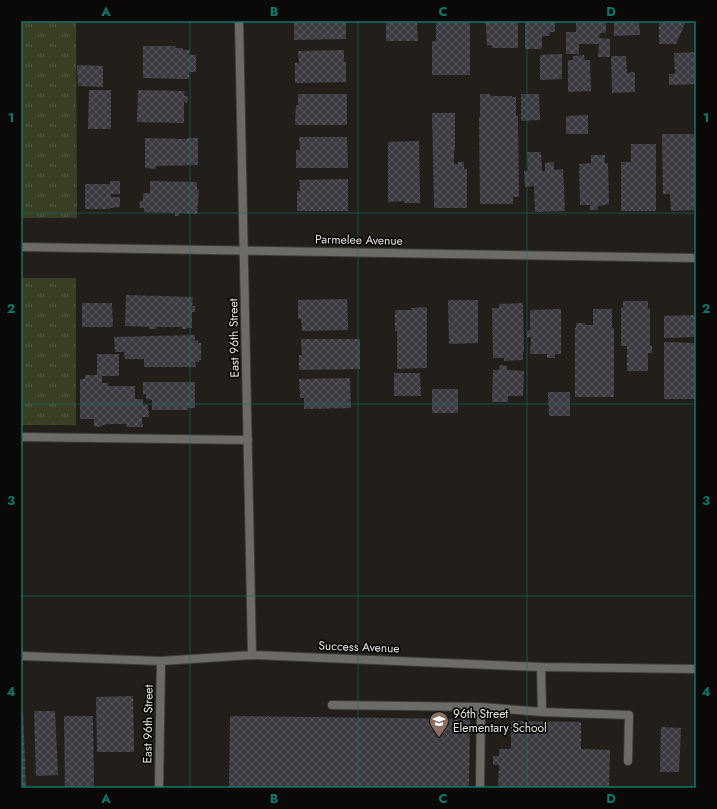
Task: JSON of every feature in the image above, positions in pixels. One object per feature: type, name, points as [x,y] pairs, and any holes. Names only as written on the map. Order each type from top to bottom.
[{"type":"street","name":"East 96th Street","points":[[239,21],[252,655]]},
{"type":"street","name":"Parmelee Avenue","points":[[21,247],[696,258]]},
{"type":"street","points":[[21,437],[248,440]]},
{"type":"street","name":"Success Avenue","points":[[21,656],[161,661],[252,655],[541,667],[696,669]]},
{"type":"street","name":"East 96th Street","points":[[159,788],[161,661]]},
{"type":"street","points":[[541,667],[542,712]]},
{"type":"street","points":[[332,704],[481,707],[542,712],[629,715],[628,761]]},
{"type":"street","points":[[480,788],[481,707]]},
{"type":"green space","points":[[21,21],[76,21],[77,218],[21,218]]},
{"type":"green space","points":[[21,278],[76,278],[76,425],[21,425]]},
{"type":"building","points":[[294,21],[346,21],[346,39],[294,40]]},
{"type":"building","points":[[386,21],[417,21],[418,41],[386,41]]},
{"type":"building","points":[[436,21],[470,21],[470,75],[432,75],[432,41],[436,41]]},
{"type":"building","points":[[485,21],[518,21],[518,48],[492,48],[492,45],[487,46]]},
{"type":"building","points":[[525,21],[555,21],[555,32],[550,32],[549,36],[542,36],[542,49],[525,49]]},
{"type":"building","points":[[576,21],[606,21],[606,33],[600,33],[599,38],[610,39],[610,57],[598,57],[599,44],[579,44],[579,54],[566,54],[566,32],[576,32]]},
{"type":"building","points":[[614,21],[639,21],[640,35],[614,36]]},
{"type":"building","points":[[659,21],[686,21],[676,44],[659,44]]},
{"type":"building","points":[[143,46],[176,46],[175,48],[189,50],[189,55],[196,55],[196,72],[189,72],[189,79],[143,78]]},
{"type":"building","points":[[344,50],[344,62],[346,62],[346,82],[295,83],[295,63],[299,63],[298,51]]},
{"type":"building","points":[[696,52],[696,84],[669,85],[669,74],[675,74],[674,53]]},
{"type":"building","points":[[562,54],[562,79],[540,80],[540,55]]},
{"type":"building","points":[[584,55],[585,60],[590,60],[591,91],[568,92],[568,60],[573,60],[573,56]]},
{"type":"building","points":[[611,56],[626,56],[627,73],[635,72],[635,92],[612,93]]},
{"type":"building","points":[[77,65],[103,66],[103,87],[78,86]]},
{"type":"building","points":[[89,90],[111,90],[111,129],[88,129]]},
{"type":"building","points":[[138,90],[185,91],[184,96],[188,96],[187,103],[184,102],[184,123],[137,122]]},
{"type":"building","points":[[298,94],[347,94],[347,125],[295,125]]},
{"type":"building","points":[[480,94],[516,97],[516,116],[518,116],[519,197],[513,197],[513,204],[480,204]]},
{"type":"building","points":[[521,94],[539,94],[540,120],[521,121]]},
{"type":"building","points":[[432,113],[455,113],[454,164],[464,162],[464,169],[467,169],[467,208],[434,208]]},
{"type":"building","points":[[588,115],[588,134],[566,134],[566,116]]},
{"type":"building","points":[[662,134],[695,134],[696,210],[671,211],[670,194],[663,194]]},
{"type":"building","points":[[299,137],[347,137],[348,168],[296,168],[296,150],[300,150]]},
{"type":"building","points":[[145,138],[198,138],[198,165],[156,166],[156,169],[145,168]]},
{"type":"building","points":[[419,141],[420,203],[404,203],[404,201],[388,202],[388,142]]},
{"type":"building","points":[[631,144],[656,144],[656,211],[621,211],[621,162],[631,162]]},
{"type":"building","points":[[527,152],[541,152],[542,171],[545,171],[545,163],[554,162],[554,170],[563,169],[565,211],[535,212],[534,186],[525,187],[524,171],[528,171]]},
{"type":"building","points":[[591,155],[605,155],[605,163],[608,163],[609,204],[598,206],[598,210],[590,210],[590,205],[580,205],[579,164],[591,163]]},
{"type":"building","points":[[348,179],[348,211],[297,211],[297,191],[300,191],[299,180]]},
{"type":"building","points":[[110,181],[120,181],[120,194],[111,194],[111,197],[120,197],[120,207],[110,209],[85,209],[85,184],[110,184]]},
{"type":"building","points":[[150,181],[197,182],[197,190],[199,189],[197,214],[179,213],[179,216],[175,216],[175,213],[144,212],[144,208],[139,208],[140,201],[143,201],[143,193],[150,193]]},
{"type":"building","points":[[126,295],[193,297],[192,306],[195,306],[195,312],[192,312],[192,328],[182,329],[182,327],[156,327],[156,329],[149,329],[149,327],[125,326]]},
{"type":"building","points":[[347,299],[348,330],[302,331],[301,319],[298,319],[298,300]]},
{"type":"building","points":[[448,300],[478,300],[478,343],[449,344]]},
{"type":"building","points":[[623,301],[648,301],[648,308],[650,308],[650,346],[652,346],[652,353],[648,353],[648,371],[627,371],[627,346],[621,346],[621,307],[623,308]]},
{"type":"building","points":[[82,303],[112,303],[113,327],[82,327]]},
{"type":"building","points":[[523,303],[523,360],[504,361],[504,358],[493,358],[492,308],[499,308],[499,304]]},
{"type":"building","points":[[427,307],[427,368],[397,369],[397,331],[395,331],[395,310],[412,310],[411,308]]},
{"type":"building","points":[[561,309],[561,354],[555,354],[555,358],[547,358],[547,354],[530,354],[531,337],[527,337],[527,330],[530,330],[530,310]]},
{"type":"building","points":[[593,309],[612,309],[612,328],[614,328],[614,397],[575,397],[576,323],[593,325]]},
{"type":"building","points":[[696,315],[696,337],[664,338],[664,316]]},
{"type":"building","points":[[195,335],[195,341],[198,340],[198,343],[201,343],[201,360],[199,360],[199,362],[195,362],[196,367],[144,367],[144,359],[125,359],[124,352],[115,352],[114,337]]},
{"type":"building","points":[[301,339],[360,339],[360,369],[299,370],[299,355],[302,355]]},
{"type":"building","points":[[664,342],[694,343],[696,347],[696,399],[664,399]]},
{"type":"building","points":[[97,354],[119,354],[119,376],[102,376],[102,383],[108,383],[108,386],[135,386],[135,399],[143,399],[143,405],[148,405],[149,417],[142,417],[143,427],[126,427],[127,424],[106,424],[99,427],[94,426],[94,419],[80,419],[80,379],[85,379],[85,375],[97,375]]},
{"type":"building","points":[[499,365],[507,366],[507,370],[524,371],[523,396],[508,396],[508,402],[492,402],[493,370],[499,370]]},
{"type":"building","points":[[394,373],[420,373],[421,396],[394,396]]},
{"type":"building","points":[[350,378],[351,408],[304,409],[304,398],[300,398],[299,379]]},
{"type":"building","points":[[143,382],[195,382],[195,408],[188,408],[188,410],[152,410],[152,400],[146,399],[146,394],[143,394]]},
{"type":"building","points":[[432,389],[458,389],[458,413],[432,413]]},
{"type":"building","points":[[548,392],[570,392],[570,416],[549,416]]},
{"type":"building","points":[[133,696],[134,752],[97,752],[96,697]]},
{"type":"building","points":[[21,711],[23,711],[26,788],[21,788]]},
{"type":"building","points":[[34,711],[55,711],[58,775],[36,776]]},
{"type":"building","points":[[64,716],[93,716],[94,788],[65,788]]},
{"type":"building","points":[[230,716],[470,719],[469,788],[229,788]]},
{"type":"building","points":[[511,721],[581,722],[581,749],[610,750],[609,788],[498,788],[499,765],[493,765],[493,756],[499,756],[499,749],[511,749]]},
{"type":"building","points":[[661,727],[681,728],[679,772],[660,772]]},
{"type":"place","name":"96th Street Elementary School","points":[[439,738]]}]
